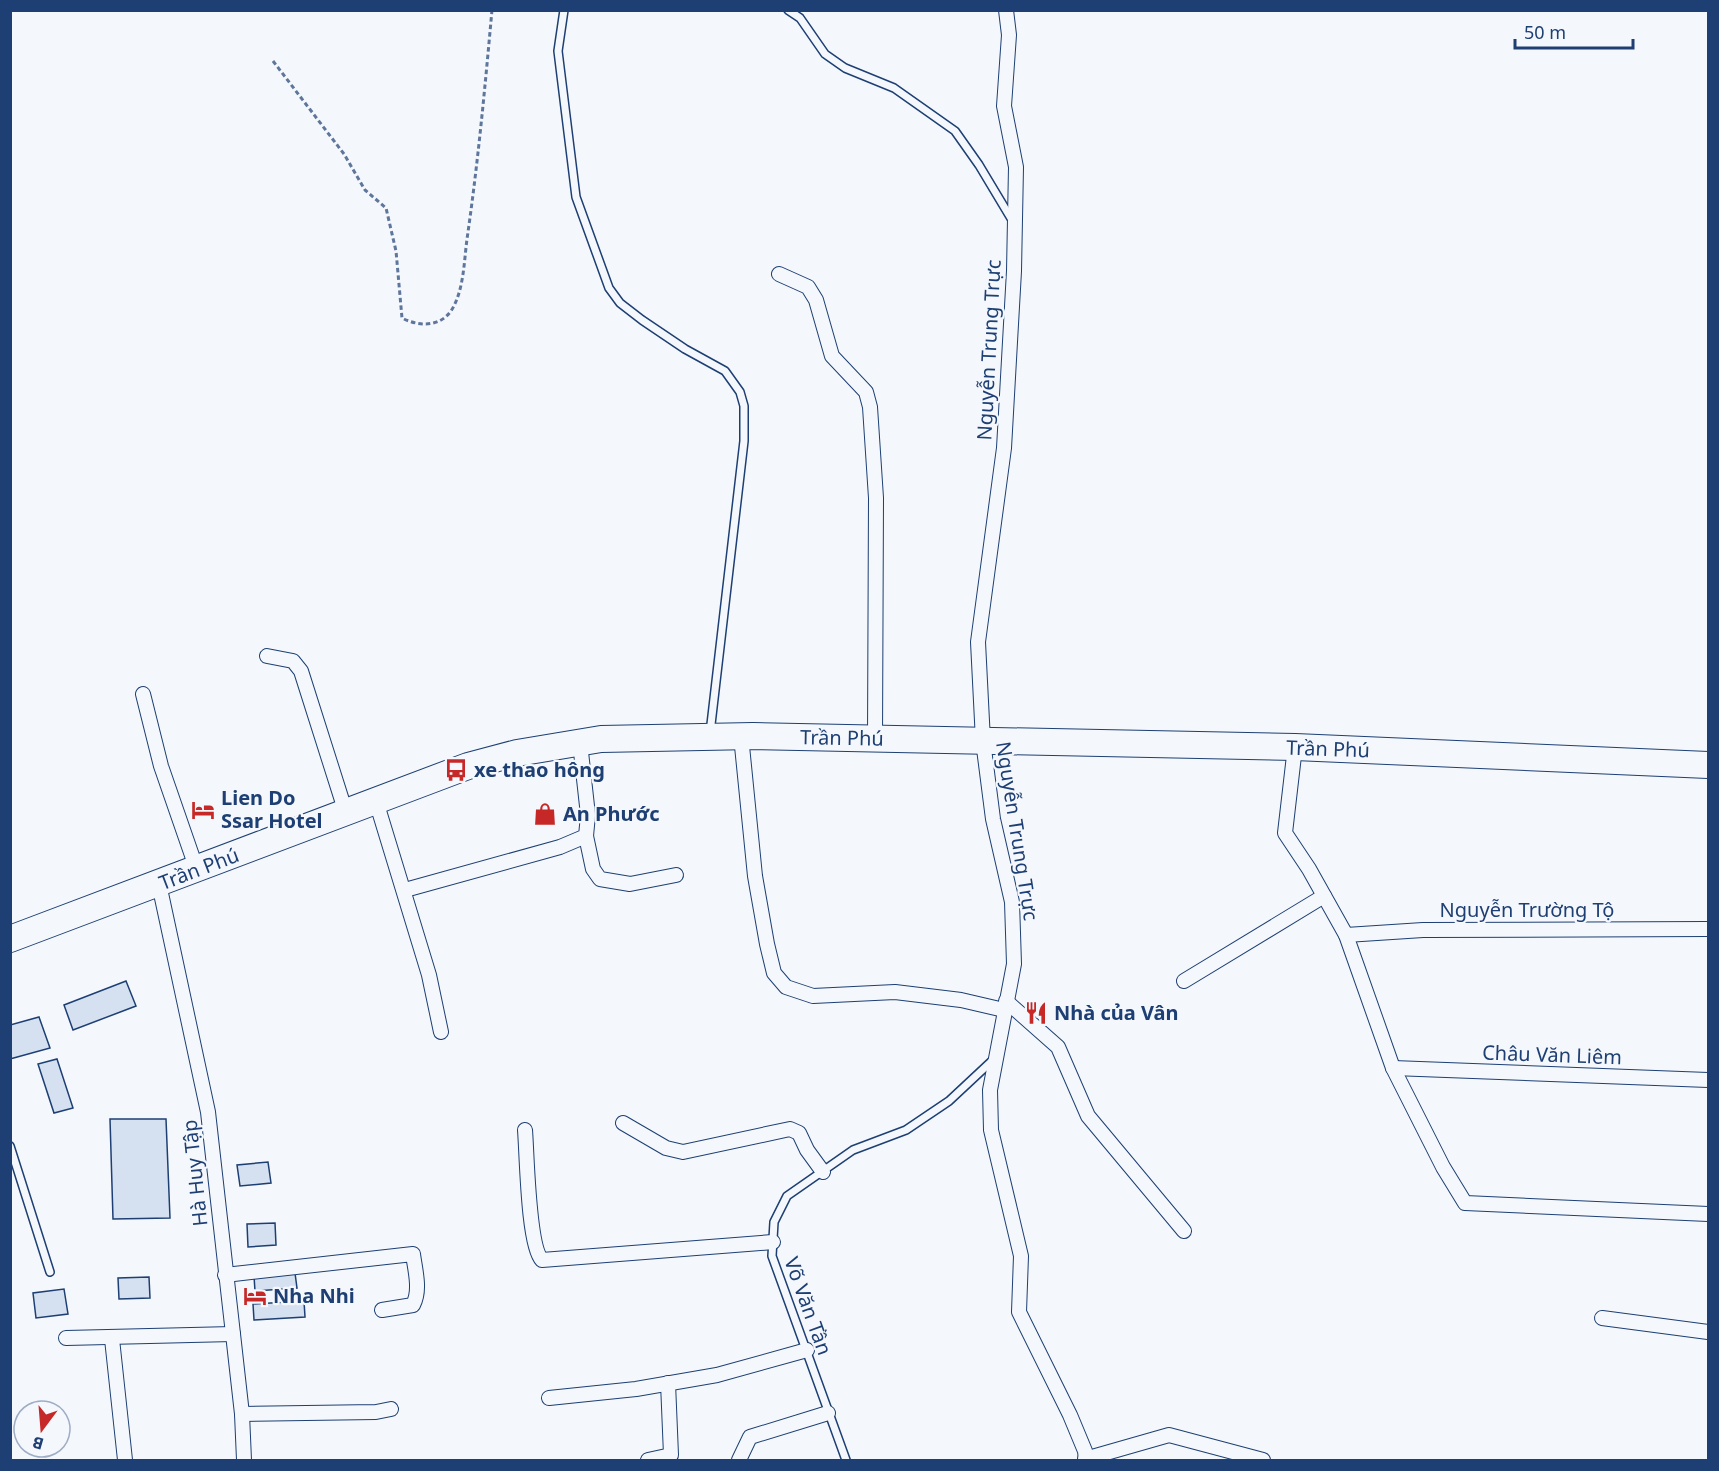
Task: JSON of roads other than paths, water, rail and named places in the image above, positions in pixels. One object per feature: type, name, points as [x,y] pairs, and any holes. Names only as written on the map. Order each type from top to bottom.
[{"type":"highway","name":"Trần Phú","points":[[10,939],[468,766],[517,753],[601,739],[741,736],[1295,747],[1708,765]]},
{"type":"street","name":"Nguyễn Trung Trực","points":[[1006,10],[1009,35],[1004,106],[1016,167],[1015,225],[1004,448],[978,642],[982,741],[993,819],[1012,902],[1014,964],[990,1090],[991,1130],[1021,1256],[1019,1312],[1070,1414],[1085,1460]]},
{"type":"street","points":[[779,274],[807,286],[816,300],[832,356],[866,392],[870,407],[876,498],[875,739]]},
{"type":"street","points":[[267,656],[293,661],[301,671],[346,813]]},
{"type":"street","points":[[143,694],[160,766],[197,870]]},
{"type":"street","points":[[741,736],[754,866],[761,910],[774,973],[786,987],[813,996],[896,992],[1005,1005],[1058,1047],[1088,1116],[1184,1231]]},
{"type":"street","points":[[580,743],[588,815],[586,836],[593,869],[600,879],[630,884],[676,875]]},
{"type":"street","points":[[1295,747],[1285,833],[1346,935],[1393,1068],[1443,1167],[1465,1203],[1708,1214]]},
{"type":"street","points":[[376,801],[429,975],[441,1032]]},
{"type":"street","points":[[405,891],[560,848],[586,836]]},
{"type":"street","name":"Hà Huy Tập","points":[[159,884],[208,1112],[242,1414],[244,1461]]},
{"type":"street","points":[[1184,981],[1324,896]]},
{"type":"street","name":"Nguyễn Trường Tộ","points":[[1346,935],[1423,930],[1708,929]]},
{"type":"street","name":"Châu Văn Liêm","points":[[1393,1068],[1708,1080]]},
{"type":"street","points":[[623,1123],[666,1148],[682,1152],[790,1129],[799,1133],[807,1150],[823,1172]]},
{"type":"street","points":[[525,1130],[531,1216],[537,1255],[542,1260],[773,1242]]},
{"type":"street","points":[[225,1275],[413,1254],[417,1281],[416,1299],[413,1305],[381,1310]]},
{"type":"street","points":[[1602,1318],[1708,1332]]},
{"type":"street","points":[[66,1338],[112,1339],[233,1334]]},
{"type":"street","points":[[112,1339],[126,1461]]},
{"type":"street","points":[[549,1398],[717,1375],[807,1350]]},
{"type":"street","points":[[648,1461],[671,1455],[668,1383]]},
{"type":"street","points":[[242,1414],[376,1412],[391,1408]]},
{"type":"street","points":[[740,1461],[750,1437],[828,1413]]},
{"type":"street","points":[[1085,1460],[1168,1435],[1263,1461]]},
{"type":"lane","points":[[564,10],[558,51],[576,197],[609,288],[620,303],[642,320],[685,350],[725,371],[740,392],[744,406],[744,441],[710,737]]},
{"type":"lane","points":[[788,10],[800,18],[825,54],[845,68],[894,88],[955,131],[980,165],[1015,225]]},
{"type":"lane","name":"Võ Văn Tần","points":[[846,1461],[772,1256],[774,1222],[787,1196],[853,1150],[906,1130],[950,1101],[996,1058]]},
{"type":"lane","points":[[10,1146],[50,1272]]},
{"type":"place","name":"xe thao hông","points":[[456,770]]},
{"type":"place","name":"Lien Do Ssar Hotel","points":[[203,810]]},
{"type":"place","name":"An Phước","points":[[545,814]]},
{"type":"place","name":"Nhà của Vân","points":[[1036,1013]]},
{"type":"place","name":"Nha Nhi","points":[[255,1296]]}]
